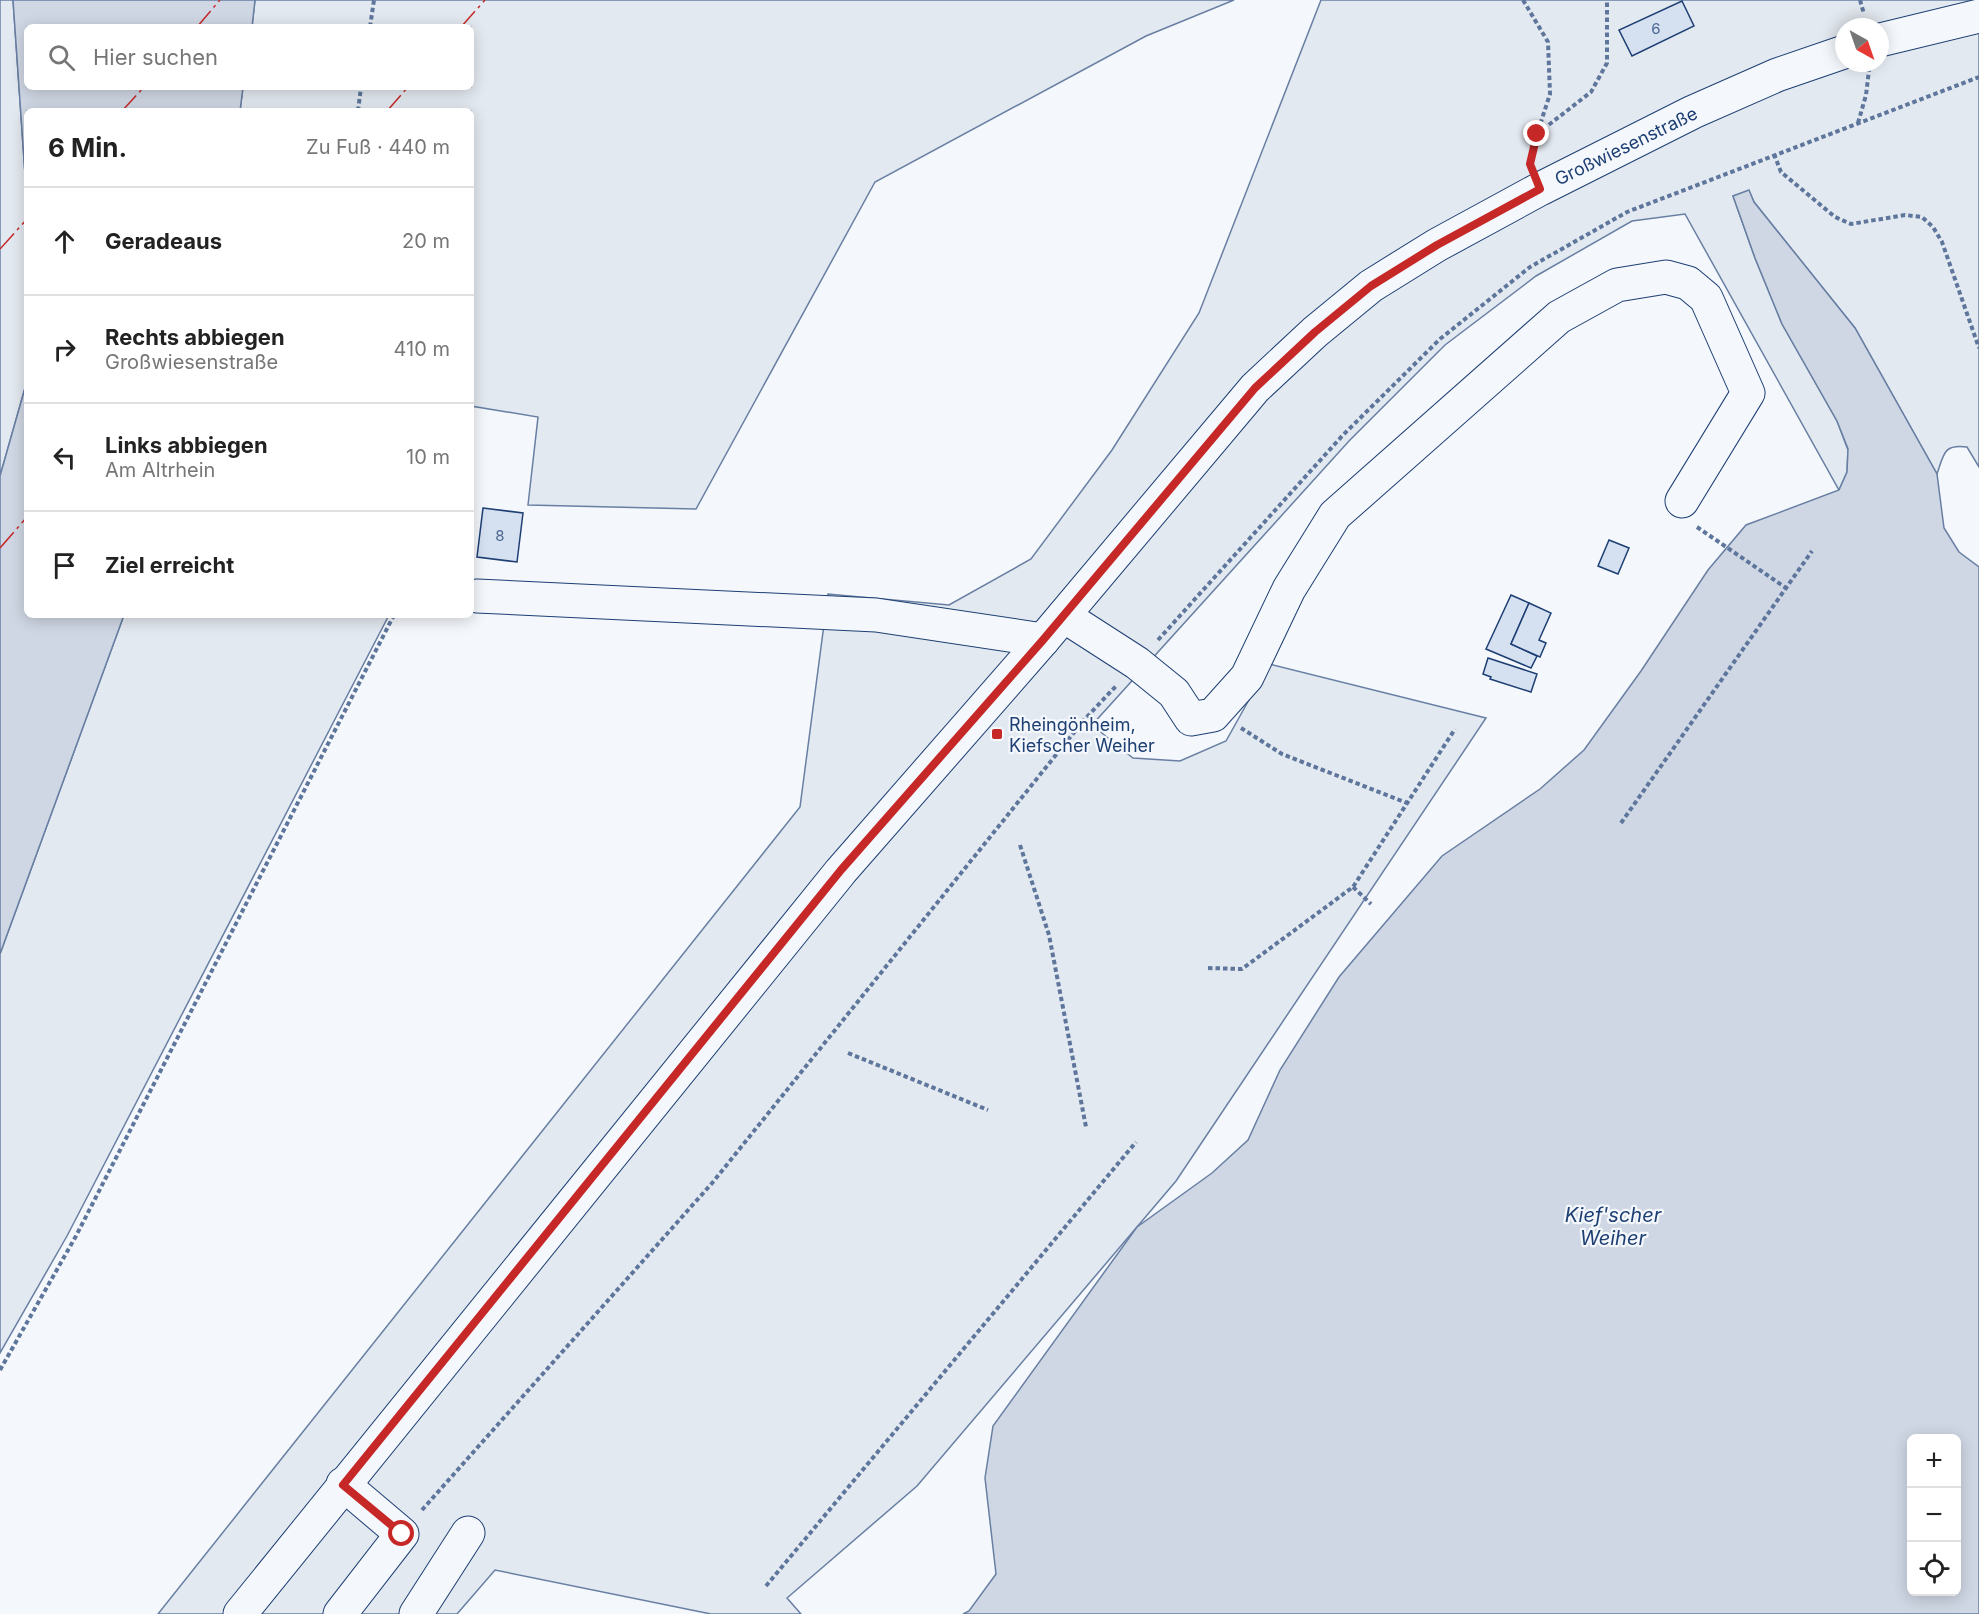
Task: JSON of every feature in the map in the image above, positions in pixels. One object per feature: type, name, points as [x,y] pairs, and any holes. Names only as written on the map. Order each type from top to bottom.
[{"type":"street","points":[[1889,38],[1979,16]]},
{"type":"street","name":"Großwiesenstraße","points":[[240,1614],[841,870],[1043,640],[1255,388],[1315,332],[1371,286],[1437,245],[1540,189],[1693,112],[1777,75],[1835,55]]},
{"type":"street","points":[[1064,615],[1137,663],[1174,693],[1191,719],[1213,715],[1247,677],[1289,589],[1335,514],[1559,317],[1617,285],[1666,278],[1688,283],[1706,298],[1748,393],[1689,513]]},
{"type":"street","points":[[477,596],[876,615],[1043,640]]},
{"type":"street","points":[[340,1614],[402,1534],[343,1485]]},
{"type":"street","points":[[416,1614],[468,1533]]},
{"type":"path","points":[[370,24],[374,0]]},
{"type":"path","points":[[1523,0],[1548,42],[1550,94],[1530,164],[1540,189]]},
{"type":"path","points":[[1537,134],[1591,92],[1607,63],[1606,0]]},
{"type":"path","points":[[1858,123],[1866,95],[1869,72]]},
{"type":"path","points":[[402,1534],[713,1182],[1084,720],[1343,435],[1449,332],[1530,267],[1627,212],[1979,77]]},
{"type":"path","points":[[358,108],[361,90]]},
{"type":"path","points":[[1774,154],[1781,172],[1835,217],[1851,224],[1905,216],[1922,218],[1933,227],[1942,242],[1979,348]]},
{"type":"path","points":[[1689,513],[1786,588]]},
{"type":"path","points":[[1621,823],[1812,550]]},
{"type":"path","points":[[0,1370],[76,1236],[392,618]]},
{"type":"path","points":[[1213,715],[1240,728],[1282,754],[1407,803]]},
{"type":"path","points":[[1208,968],[1242,969],[1353,886],[1455,729]]},
{"type":"path","points":[[1020,845],[1048,935],[1086,1127]]},
{"type":"path","points":[[1353,886],[1371,904]]},
{"type":"path","points":[[848,1053],[988,1110]]},
{"type":"path","points":[[766,1586],[1136,1142]]},
{"type":"shaded area","points":[[0,0],[13,0],[24,160],[24,392],[0,476]]},
{"type":"shaded area","points":[[255,0],[1234,0],[1146,36],[875,182],[696,509],[528,505],[538,417],[474,406],[474,108],[240,108],[243,90],[474,90],[474,24],[252,24]]},
{"type":"shaded area","points":[[1321,0],[1979,0],[1979,467],[1967,447],[1953,447],[1946,452],[1937,474],[1855,328],[1754,202],[1749,191],[1733,196],[1782,324],[1837,421],[1848,450],[1847,472],[1839,490],[1685,214],[1632,221],[1536,276],[1445,345],[1349,441],[1092,725],[1133,758],[1180,761],[1226,741],[1269,664],[1486,718],[1176,1181],[917,1486],[787,1598],[801,1614],[711,1614],[495,1570],[457,1614],[158,1614],[800,807],[828,594],[949,605],[1031,559],[1112,450],[1199,313]]},
{"type":"shaded area","points":[[123,618],[387,618],[67,1236],[0,1353],[0,954]]},
{"type":"water","points":[[13,0],[255,0],[252,24],[24,24],[24,90],[243,90],[240,108],[24,108],[24,160]]},
{"type":"water","name":"Kief'scher Weiher","points":[[1749,190],[1754,202],[1855,328],[1937,474],[1944,528],[1959,552],[1979,567],[1979,1614],[963,1614],[969,1611],[996,1574],[985,1478],[993,1426],[1137,1227],[1212,1173],[1248,1140],[1280,1070],[1339,977],[1442,856],[1540,789],[1584,750],[1641,671],[1708,570],[1746,525],[1839,490],[1847,472],[1848,449],[1837,421],[1782,324],[1733,196]]},
{"type":"water","points":[[24,392],[24,618],[123,618],[0,954],[0,476]]},
{"type":"building","points":[[1682,1],[1694,26],[1632,56],[1619,30]]},
{"type":"building","points":[[483,508],[523,513],[517,562],[477,557]]},
{"type":"building","points":[[1609,540],[1629,548],[1618,574],[1598,566]]},
{"type":"building","points":[[1511,595],[1529,603],[1511,644],[1537,656],[1531,668],[1486,649]]},
{"type":"building","points":[[1529,603],[1551,613],[1539,640],[1546,643],[1540,657],[1511,644]]},
{"type":"building","points":[[1488,658],[1537,674],[1531,692],[1490,679],[1491,677],[1483,674]]},
{"type":"power","points":[[200,24],[220,0]]},
{"type":"power","points":[[464,24],[485,0]]},
{"type":"power","points":[[125,108],[141,90]]},
{"type":"power","points":[[390,108],[405,90]]},
{"type":"power","points":[[0,249],[24,222]]},
{"type":"power","points":[[0,548],[24,520]]},
{"type":"place","name":"Rheingönheim, Kiefscher Weiher","points":[[997,734]]},
{"type":"route","points":[[402,1534],[343,1485],[841,870],[1043,640],[1255,388],[1315,332],[1371,286],[1437,245],[1540,189],[1530,164],[1537,134]]}]
